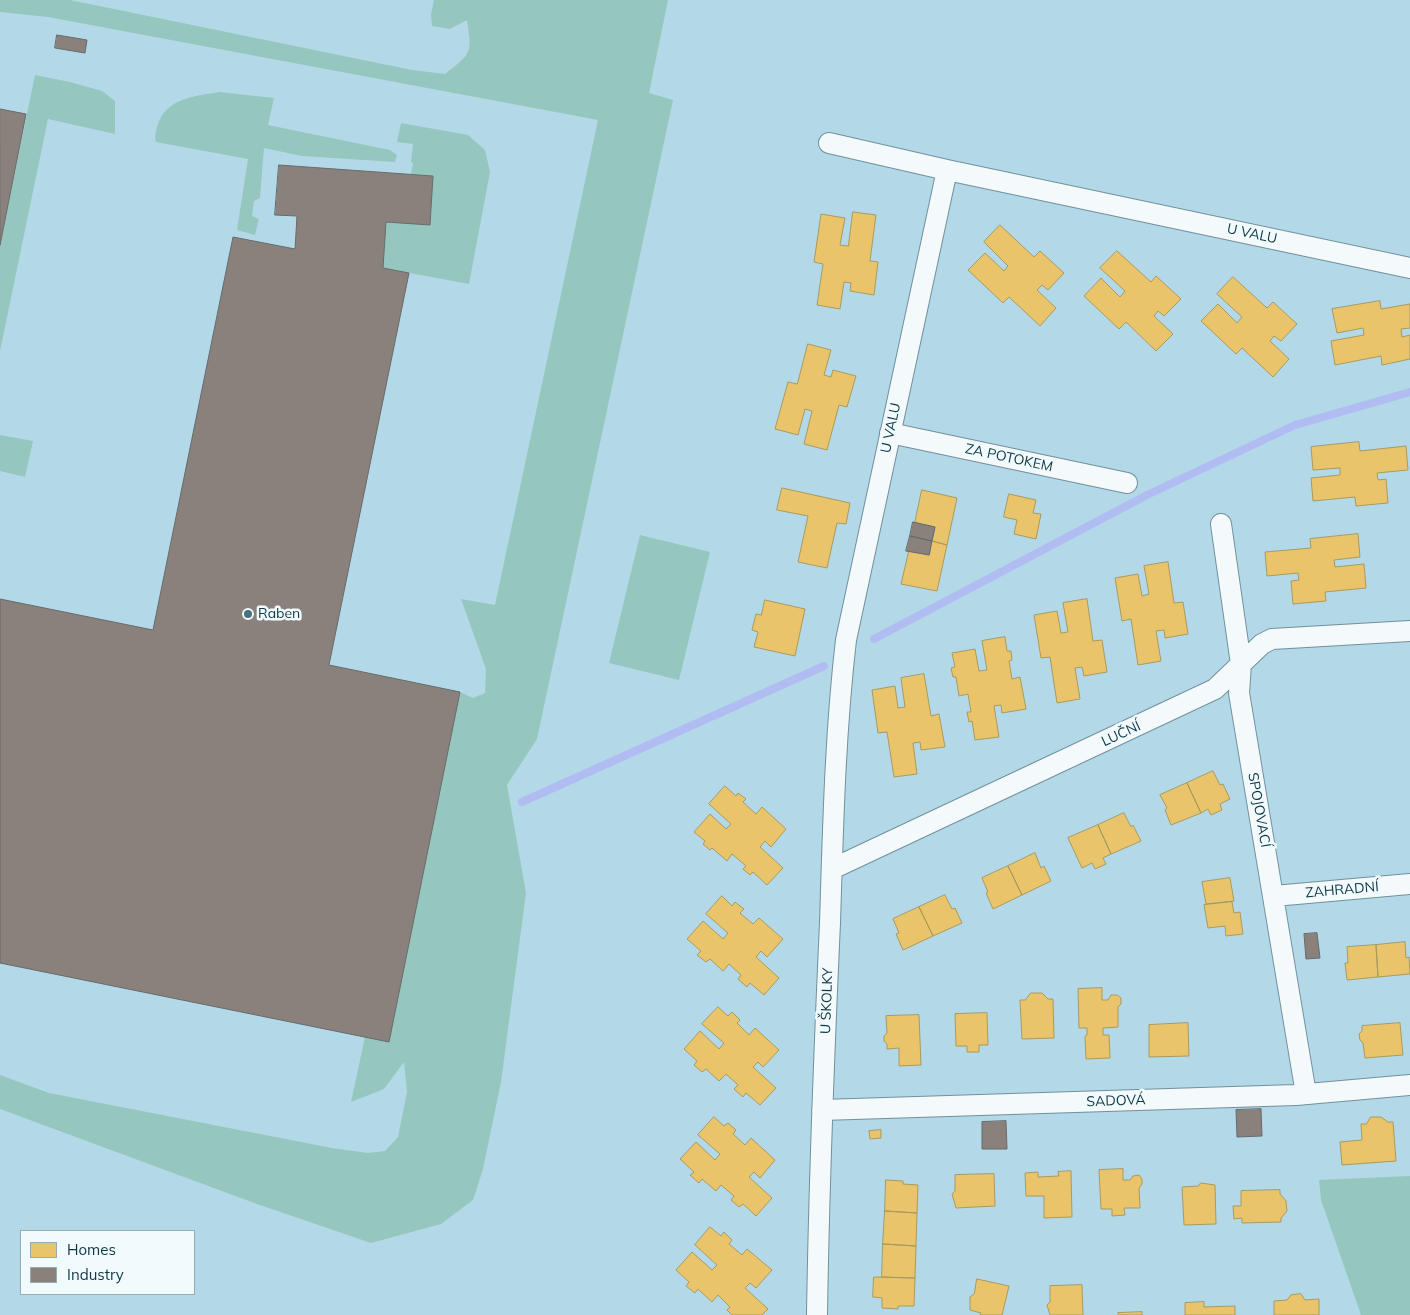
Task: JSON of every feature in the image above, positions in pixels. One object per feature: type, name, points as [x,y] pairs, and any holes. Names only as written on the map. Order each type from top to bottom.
[{"type":"street","name":"U VALU","points":[[829,143],[946,170],[1410,268]]},
{"type":"street","name":"U VALU","points":[[841,686],[846,640],[946,170]]},
{"type":"street","name":"ZA POTOKEM","points":[[890,433],[1127,483]]},
{"type":"street","name":"SPOJOVACÍ","points":[[1221,524],[1241,664],[1239,693],[1306,1094]]},
{"type":"street","name":"LUČNÍ","points":[[832,870],[1215,689],[1262,644],[1272,639],[1410,631]]},
{"type":"street","name":"U ŠKOLKY","points":[[817,1315],[822,1110],[834,783],[841,686]]},
{"type":"street","name":"ZAHRADNÍ","points":[[1274,896],[1410,884]]},
{"type":"street","name":"SADOVÁ","points":[[822,1110],[1306,1094],[1410,1085]]},
{"type":"green space","points":[[0,0],[70,0],[412,70],[445,74],[461,61],[468,51],[467,20],[450,29],[432,26],[431,14],[434,0],[668,0],[649,93],[673,100],[537,739],[507,785],[526,893],[501,1082],[483,1169],[473,1200],[441,1224],[371,1243],[257,1204],[0,1109],[0,1075],[49,1093],[332,1148],[368,1153],[385,1151],[398,1137],[407,1092],[404,1062],[384,1089],[351,1102],[365,1037],[389,1042],[460,692],[473,698],[485,693],[486,669],[461,599],[495,605],[598,120],[48,17],[0,12]]},
{"type":"green space","points":[[35,75],[102,91],[115,101],[115,134],[48,119],[0,351],[0,245]]},
{"type":"green space","points":[[219,92],[274,98],[268,125],[390,150],[397,155],[395,162],[302,156],[264,148],[260,198],[254,201],[252,216],[259,219],[255,235],[237,230],[248,159],[156,142],[155,139],[160,119],[171,106],[194,96]]},
{"type":"green space","points":[[401,123],[468,135],[485,150],[490,172],[469,284],[383,268],[386,222],[430,225],[433,176],[411,174],[413,144],[397,142]]},
{"type":"green space","points":[[0,435],[33,441],[25,477],[0,471]]},
{"type":"green space","points":[[640,535],[710,552],[679,680],[609,663]]},
{"type":"green space","points":[[1410,1176],[1410,1315],[1361,1315],[1321,1200],[1319,1180]]},
{"type":"building: Homes","points":[[853,212],[876,215],[870,261],[878,262],[874,295],[850,291],[851,283],[844,282],[840,309],[817,305],[823,264],[814,262],[821,214],[845,218],[840,245],[848,246]]},
{"type":"building: Homes","points":[[1000,225],[1034,257],[1040,251],[1064,273],[1048,290],[1042,285],[1037,290],[1056,308],[1040,326],[1009,297],[1003,303],[968,270],[985,253],[1004,271],[1008,266],[984,242]]},
{"type":"building: Homes","points":[[1117,251],[1151,282],[1156,276],[1181,299],[1164,316],[1158,311],[1154,316],[1173,334],[1156,351],[1126,322],[1119,329],[1084,296],[1101,278],[1120,297],[1125,291],[1100,268]]},
{"type":"building: Homes","points":[[1233,277],[1267,308],[1273,302],[1297,324],[1281,341],[1274,336],[1270,341],[1289,359],[1273,377],[1242,348],[1236,354],[1201,321],[1218,304],[1237,323],[1242,317],[1217,294]]},
{"type":"building: Homes","points":[[1380,301],[1381,309],[1410,304],[1410,328],[1401,329],[1402,337],[1410,335],[1410,359],[1382,365],[1381,356],[1335,365],[1331,341],[1364,335],[1363,328],[1337,333],[1332,309]]},
{"type":"building: Homes","points":[[808,344],[831,350],[824,375],[831,377],[833,370],[856,376],[847,407],[839,405],[827,450],[804,444],[812,411],[805,409],[798,435],[775,429],[788,382],[797,384]]},
{"type":"building: Homes","points":[[1359,442],[1360,451],[1406,446],[1408,470],[1377,473],[1378,480],[1386,479],[1388,503],[1356,506],[1355,497],[1313,501],[1311,478],[1340,475],[1340,468],[1313,470],[1311,447]]},
{"type":"building: Homes","points":[[782,488],[850,503],[846,524],[837,523],[827,568],[798,562],[808,516],[777,510]]},
{"type":"building: Homes","points":[[922,490],[957,498],[947,545],[932,541],[935,527],[915,523]]},
{"type":"building: Homes","points":[[1009,494],[1036,500],[1033,513],[1041,514],[1036,539],[1014,534],[1017,520],[1004,517]]},
{"type":"building: Homes","points":[[1358,534],[1360,557],[1334,560],[1335,567],[1364,564],[1366,588],[1325,592],[1326,601],[1293,604],[1291,581],[1299,580],[1298,573],[1267,576],[1265,552],[1311,548],[1310,539]]},
{"type":"building: Homes","points":[[932,541],[947,545],[937,591],[901,584],[909,550],[929,555]]},
{"type":"building: Homes","points":[[1168,562],[1174,603],[1183,602],[1188,634],[1165,638],[1164,630],[1156,631],[1161,661],[1138,665],[1131,619],[1122,621],[1115,578],[1138,574],[1142,596],[1149,594],[1144,566]]},
{"type":"building: Homes","points":[[1087,599],[1093,641],[1102,640],[1107,672],[1084,676],[1082,667],[1075,668],[1080,699],[1057,703],[1050,657],[1041,658],[1034,615],[1057,611],[1061,633],[1068,632],[1063,603]]},
{"type":"building: Homes","points":[[765,600],[805,609],[795,656],[754,647],[758,632],[752,630],[756,614],[761,615]]},
{"type":"building: Homes","points":[[1005,637],[1007,651],[1011,651],[1012,660],[1009,661],[1012,679],[1020,677],[1026,709],[1002,713],[1001,705],[994,706],[999,737],[975,740],[972,721],[969,722],[967,712],[971,712],[968,694],[959,696],[956,677],[953,677],[951,668],[955,667],[952,653],[975,649],[979,671],[987,670],[982,641]]},
{"type":"building: Homes","points":[[924,674],[931,716],[939,714],[945,747],[921,750],[920,742],[913,743],[917,774],[894,777],[887,732],[878,733],[872,690],[895,686],[898,708],[905,707],[901,678]]},
{"type":"building: Homes","points":[[1213,771],[1220,785],[1223,784],[1230,799],[1220,804],[1222,810],[1211,815],[1208,809],[1201,813],[1187,783]]},
{"type":"building: Homes","points":[[1187,783],[1201,813],[1171,825],[1165,810],[1167,808],[1160,795]]},
{"type":"building: Homes","points":[[725,786],[736,796],[738,793],[746,799],[743,802],[756,814],[762,807],[786,829],[771,847],[765,841],[760,847],[783,868],[767,885],[753,872],[750,875],[743,869],[746,866],[732,854],[727,861],[712,848],[710,850],[703,844],[705,841],[694,832],[710,814],[726,829],[731,824],[709,804]]},
{"type":"building: Homes","points":[[1124,813],[1141,841],[1111,854],[1098,825]]},
{"type":"building: Homes","points":[[1098,825],[1111,854],[1103,858],[1106,864],[1095,869],[1092,863],[1082,868],[1068,838]]},
{"type":"building: Homes","points":[[1035,853],[1041,868],[1044,866],[1051,881],[1022,895],[1008,866]]},
{"type":"building: Homes","points":[[1008,866],[1022,895],[993,909],[982,878]]},
{"type":"building: Homes","points":[[1230,878],[1234,901],[1206,904],[1202,882]]},
{"type":"building: Homes","points":[[945,895],[952,909],[955,908],[962,923],[933,936],[919,907]]},
{"type":"building: Homes","points":[[722,896],[732,906],[735,902],[744,909],[740,913],[753,924],[759,918],[783,939],[767,957],[761,951],[756,957],[779,978],[764,995],[750,983],[747,987],[738,979],[741,975],[729,964],[723,971],[710,959],[706,962],[697,955],[701,951],[687,939],[703,921],[723,939],[728,933],[706,914]]},
{"type":"building: Homes","points":[[1232,902],[1234,913],[1240,912],[1243,934],[1226,936],[1225,926],[1208,928],[1204,905]]},
{"type":"building: Homes","points":[[919,907],[933,936],[903,950],[896,934],[899,933],[893,919]]},
{"type":"building: Homes","points":[[1405,942],[1406,958],[1409,957],[1410,974],[1378,977],[1376,945]]},
{"type":"building: Homes","points":[[1376,945],[1378,977],[1347,980],[1345,963],[1348,963],[1347,947]]},
{"type":"building: Homes","points":[[1102,988],[1102,1000],[1108,1000],[1111,995],[1117,995],[1121,998],[1121,1004],[1118,1007],[1118,1027],[1103,1028],[1103,1035],[1109,1035],[1110,1058],[1086,1059],[1085,1036],[1087,1035],[1087,1028],[1079,1028],[1078,989]]},
{"type":"building: Homes","points":[[1031,993],[1042,993],[1048,999],[1053,999],[1054,1038],[1022,1039],[1020,1000],[1025,1000]]},
{"type":"building: Homes","points":[[718,1007],[728,1016],[732,1012],[740,1020],[737,1023],[749,1035],[755,1028],[779,1050],[763,1067],[758,1062],[753,1067],[776,1088],[760,1105],[746,1093],[743,1097],[734,1089],[738,1085],[726,1074],[719,1081],[706,1069],[702,1072],[694,1065],[697,1061],[684,1049],[700,1031],[719,1049],[724,1043],[702,1024]]},
{"type":"building: Homes","points":[[987,1013],[988,1045],[979,1045],[979,1052],[967,1052],[967,1046],[956,1046],[955,1014]]},
{"type":"building: Homes","points":[[919,1015],[921,1065],[899,1066],[899,1048],[887,1049],[887,1044],[884,1041],[884,1036],[887,1033],[886,1016]]},
{"type":"building: Homes","points":[[1188,1023],[1189,1056],[1149,1057],[1149,1025]]},
{"type":"building: Homes","points":[[1400,1023],[1403,1055],[1365,1058],[1363,1043],[1360,1040],[1359,1034],[1362,1031],[1362,1026]]},
{"type":"building: Homes","points":[[714,1117],[724,1126],[728,1123],[736,1130],[733,1134],[745,1145],[751,1138],[775,1160],[760,1178],[754,1172],[749,1177],[772,1198],[756,1216],[743,1204],[739,1207],[731,1200],[734,1196],[721,1185],[716,1191],[702,1179],[699,1183],[690,1175],[694,1172],[680,1159],[696,1142],[715,1160],[720,1154],[698,1135]]},
{"type":"building: Homes","points":[[1371,1117],[1381,1117],[1388,1122],[1393,1122],[1396,1161],[1342,1165],[1340,1142],[1362,1140],[1361,1124],[1366,1124]]},
{"type":"building: Homes","points":[[881,1130],[881,1138],[870,1139],[869,1131]]},
{"type":"building: Homes","points":[[1123,1169],[1123,1180],[1130,1180],[1133,1176],[1139,1175],[1142,1179],[1142,1184],[1139,1188],[1140,1208],[1124,1208],[1125,1215],[1112,1216],[1112,1209],[1101,1209],[1099,1170]]},
{"type":"building: Homes","points":[[1071,1171],[1072,1217],[1044,1218],[1044,1196],[1026,1196],[1025,1173],[1038,1172],[1038,1177],[1059,1176],[1058,1172]]},
{"type":"building: Homes","points":[[994,1174],[995,1206],[956,1208],[952,1194],[955,1191],[955,1175]]},
{"type":"building: Homes","points":[[886,1180],[903,1181],[903,1184],[918,1185],[917,1213],[885,1211]]},
{"type":"building: Homes","points":[[1201,1183],[1215,1185],[1216,1224],[1184,1225],[1182,1187],[1198,1186]]},
{"type":"building: Homes","points":[[1280,1190],[1280,1194],[1286,1201],[1287,1211],[1281,1218],[1281,1222],[1242,1223],[1242,1218],[1234,1219],[1233,1206],[1241,1206],[1241,1191]]},
{"type":"building: Homes","points":[[885,1211],[917,1213],[916,1246],[883,1244]]},
{"type":"building: Homes","points":[[710,1227],[721,1236],[724,1232],[732,1240],[729,1244],[742,1255],[747,1249],[772,1270],[756,1288],[750,1283],[745,1288],[768,1309],[762,1315],[732,1315],[727,1310],[730,1307],[718,1295],[712,1302],[698,1289],[695,1293],[686,1286],[689,1282],[676,1270],[692,1252],[712,1270],[717,1265],[695,1245]]},
{"type":"building: Homes","points":[[883,1244],[916,1246],[915,1278],[882,1277]]},
{"type":"building: Homes","points":[[874,1277],[915,1278],[914,1306],[898,1306],[898,1309],[882,1308],[882,1298],[873,1297]]},
{"type":"building: Homes","points":[[977,1279],[1009,1286],[1002,1315],[980,1315],[981,1313],[970,1310],[970,1297],[974,1294]]},
{"type":"building: Homes","points":[[1082,1285],[1083,1315],[1050,1315],[1047,1305],[1050,1302],[1050,1286]]},
{"type":"building: Homes","points":[[1301,1294],[1305,1300],[1319,1299],[1319,1315],[1274,1315],[1274,1301],[1287,1300],[1291,1295]]},
{"type":"building: Homes","points":[[1204,1302],[1204,1307],[1235,1306],[1235,1315],[1185,1315],[1185,1303]]},
{"type":"building: Homes","points":[[1142,1312],[1142,1315],[1118,1315],[1118,1313]]},
{"type":"building: Industry","points":[[57,35],[87,40],[85,53],[55,48]]},
{"type":"building: Industry","points":[[0,109],[26,114],[0,245]]},
{"type":"building: Industry","name":"Raben","points":[[279,165],[433,176],[430,225],[386,222],[383,268],[409,273],[329,665],[460,692],[389,1042],[0,963],[0,599],[153,630],[233,237],[295,249],[297,216],[275,215]]},
{"type":"building: Industry","points":[[913,522],[935,527],[932,541],[910,536]]},
{"type":"building: Industry","points":[[910,536],[932,541],[929,555],[906,551]]},
{"type":"building: Industry","points":[[1317,933],[1320,958],[1306,959],[1304,934]]},
{"type":"building: Industry","points":[[1261,1109],[1262,1136],[1237,1137],[1236,1110]]},
{"type":"building: Industry","points":[[1006,1121],[1007,1149],[982,1149],[982,1122]]},
{"type":"waterway","points":[[874,639],[1147,495],[1295,425],[1410,392]]},
{"type":"waterway","points":[[522,802],[824,666]]},
{"type":"place","name":"Raben","points":[[248,614]]}]
